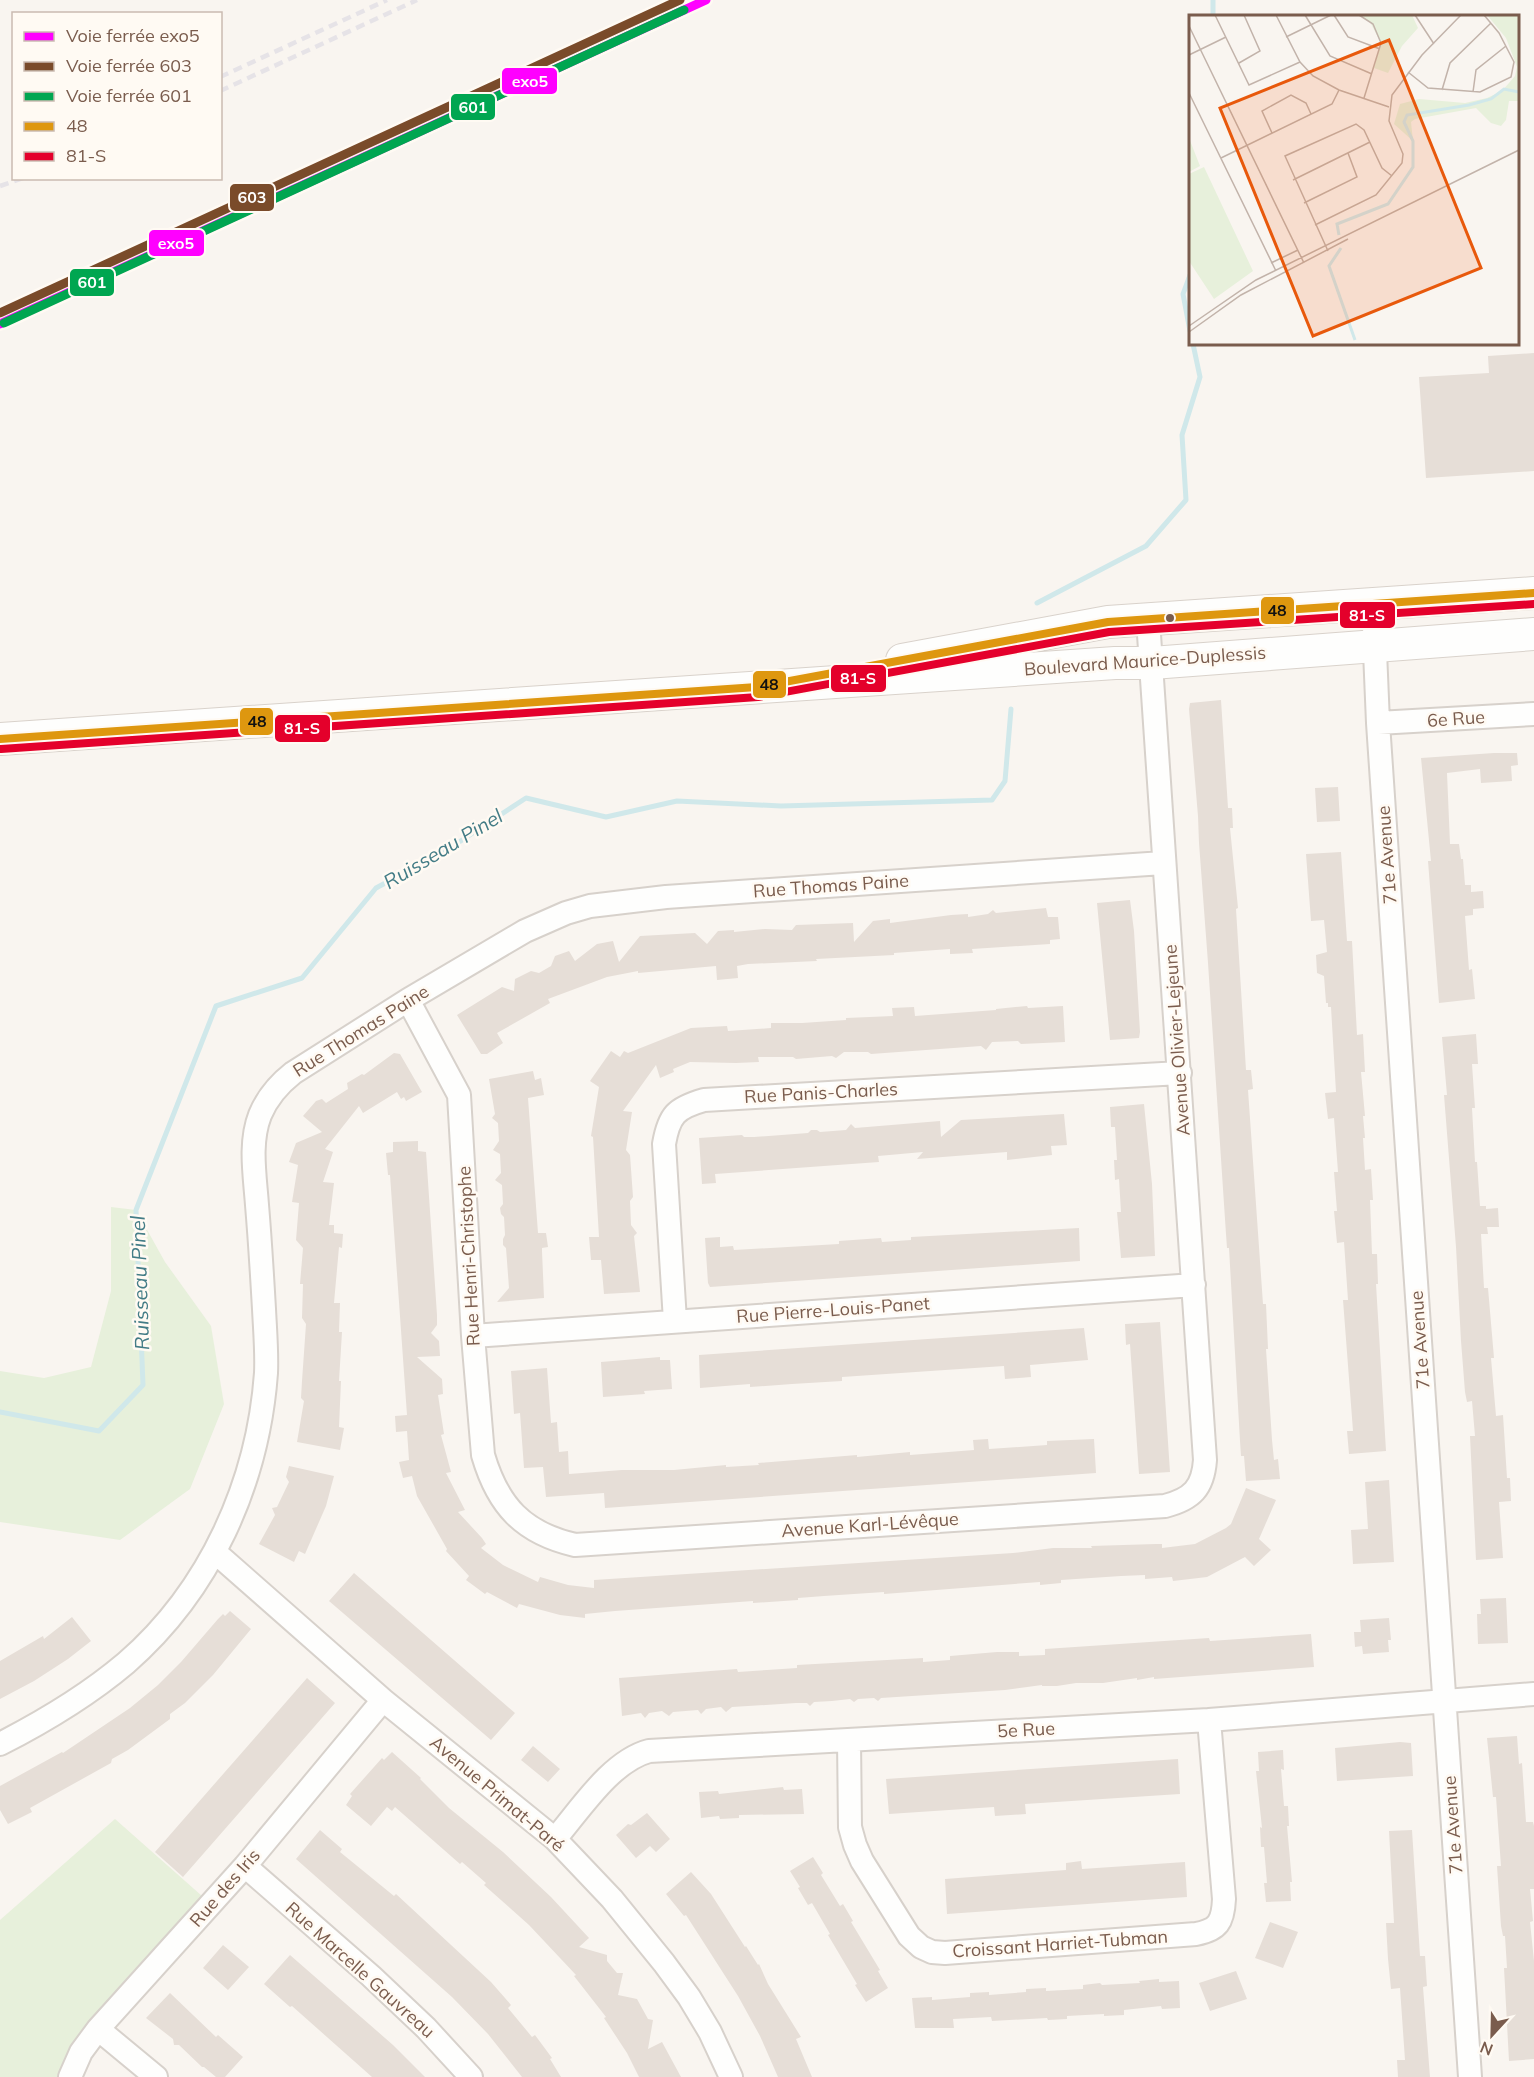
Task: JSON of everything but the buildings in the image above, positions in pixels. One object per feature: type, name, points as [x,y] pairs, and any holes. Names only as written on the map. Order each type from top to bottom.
[{"type":"street","name":"Boulevard Maurice-Duplessis","points":[[757,687],[1108,622],[1534,593]]},
{"type":"street","name":"71e Avenue","points":[[1373,603],[1378,723],[1470,2077]]},
{"type":"street","name":"Avenue Olivier-Lejeune","points":[[1148,620],[1205,1460]]},
{"type":"street","name":"Boulevard Maurice-Duplessis","points":[[0,739],[1115,663],[1152,663],[1534,634]]},
{"type":"street","name":"6e Rue","points":[[1378,723],[1534,714]]},
{"type":"street","name":"Rue Thomas Paine","points":[[0,1744],[67,1707],[127,1662],[173,1613],[216,1553],[248,1474],[257,1438],[266,1371],[254,1144],[260,1116],[274,1092],[293,1073],[408,1000],[525,931],[566,913],[590,906],[678,896],[1163,863]]},
{"type":"street","name":"Rue Henri-Christophe","points":[[408,1000],[459,1095],[473,1336],[483,1455],[488,1472],[503,1503],[516,1516]]},
{"type":"street","name":"Rue Panis-Charles","points":[[675,1321],[664,1144],[667,1128],[674,1114],[687,1105],[704,1100],[1180,1073]]},
{"type":"street","name":"Rue Pierre-Louis-Panet","points":[[473,1336],[1194,1285]]},
{"type":"street","name":"Avenue Karl-Lévêque","points":[[516,1516],[543,1535],[575,1545],[1165,1506],[1182,1501],[1195,1491],[1204,1477],[1205,1460]]},
{"type":"street","name":"Avenue Primat-Paré","points":[[216,1553],[384,1700],[555,1839],[612,1899],[664,1963],[710,2032],[731,2077]]},
{"type":"street","name":"5e Rue","points":[[555,1839],[616,1769],[637,1754],[649,1751],[1209,1720],[1534,1694]]},
{"type":"street","name":"Rue des Iris","points":[[70,2077],[81,2052],[98,2029],[245,1866],[384,1700]]},
{"type":"street","name":"Croissant Harriet-Tubman","points":[[849,1740],[850,1827],[862,1861],[909,1936],[921,1947],[932,1952],[945,1953],[1196,1934],[1208,1932],[1218,1925],[1224,1913],[1224,1899],[1209,1720]]},
{"type":"street","name":"Rue Marcelle Gauvreau","points":[[245,1866],[387,1991],[426,2028],[471,2077]]},
{"type":"street","points":[[98,2029],[156,2077]]},
{"type":"green space","points":[[111,1207],[136,1210],[165,1262],[211,1326],[224,1404],[190,1489],[120,1540],[0,1522],[0,1371],[44,1378],[91,1367],[111,1291]]},
{"type":"green space","points":[[115,1819],[211,1904],[70,2077],[0,2077],[0,1920]]},
{"type":"waterway","name":"Ruisseau Pinel","points":[[1213,0],[1213,15]]},
{"type":"waterway","name":"Ruisseau Pinel","points":[[1189,278],[1183,294],[1189,326]]},
{"type":"waterway","name":"Ruisseau Pinel","points":[[1037,603],[1146,546],[1186,500],[1182,435],[1200,377],[1193,345]]},
{"type":"waterway","name":"Ruisseau Pinel","points":[[0,1412],[99,1431],[143,1385],[136,1210],[216,1006],[302,978],[376,888],[447,850],[526,798],[606,817],[677,801],[781,806],[992,800],[1005,781],[1011,709]]},
{"type":"railway","points":[[222,76],[387,0]]},
{"type":"railway","points":[[222,90],[417,0]]},
{"type":"railway","points":[[0,186],[17,180]]},
{"type":"rail line","name":"603","points":[[0,313],[680,0]]},
{"type":"rail line","name":"exo5","points":[[0,324],[706,0]]},
{"type":"rail line","name":"601","points":[[4,323],[684,10]]},
{"type":"transit line","name":"48","points":[[0,739],[757,687],[1108,622],[1534,593]]},
{"type":"transit line","name":"81-S","points":[[1,749],[758,697],[1109,632],[1534,604]]}]
